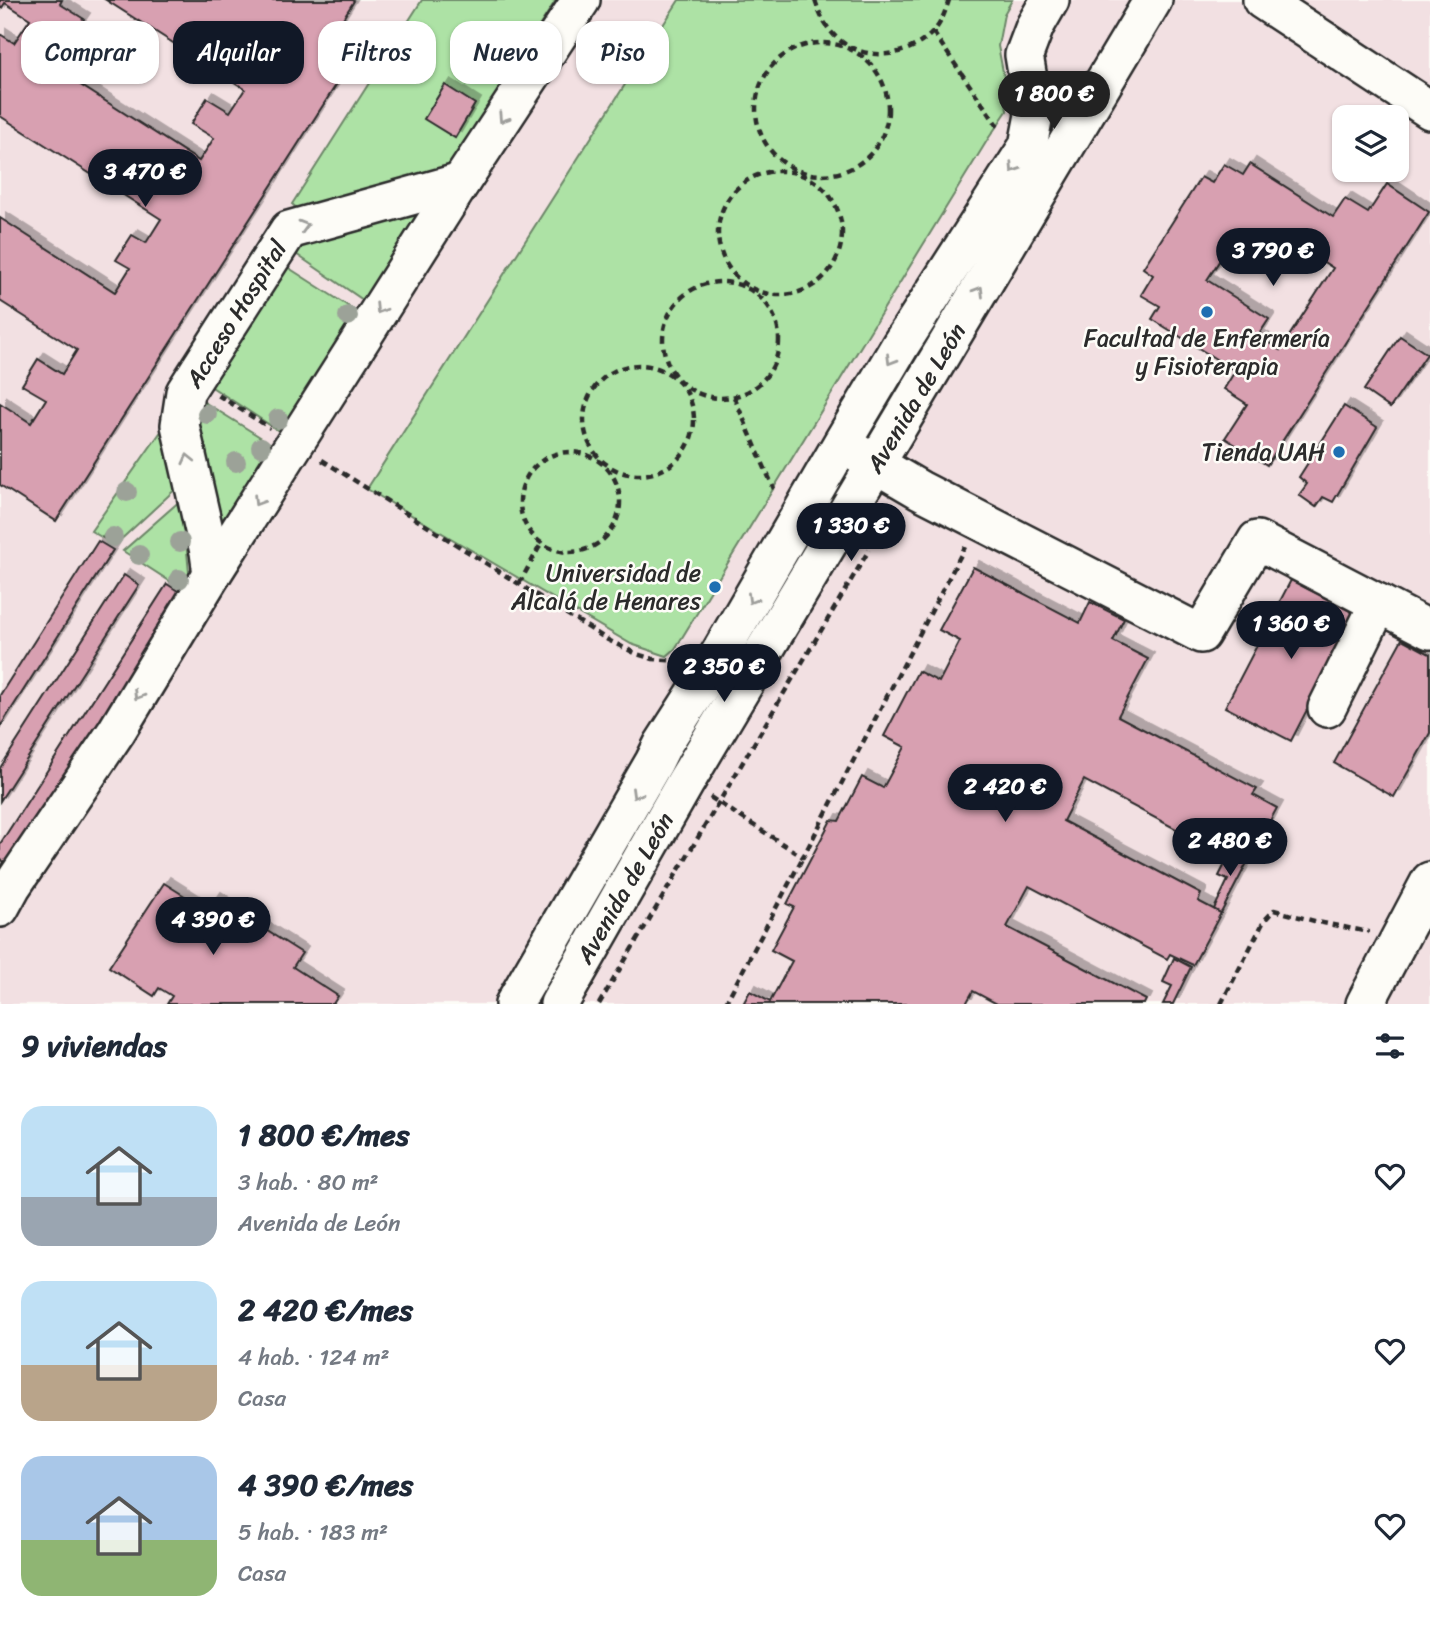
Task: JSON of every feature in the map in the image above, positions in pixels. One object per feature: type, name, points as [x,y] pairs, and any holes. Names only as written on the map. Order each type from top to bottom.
[{"type":"street","points":[[4,891],[116,732],[212,573],[461,182],[582,0]]},
{"type":"street","name":"Avenida de León","points":[[514,1004],[663,744],[698,691],[901,344],[1028,146],[1034,115],[1024,55],[1035,26],[1050,0]]},
{"type":"street","name":"Avenida de León","points":[[559,1004],[685,783],[1153,0]]},
{"type":"street","points":[[1262,0],[1430,110]]},
{"type":"street","points":[[1029,81],[1046,99],[1070,106],[1098,94]]},
{"type":"street","name":"Acceso Hospital","points":[[212,573],[180,425],[185,393],[193,380],[289,230],[461,182]]},
{"type":"street","points":[[842,443],[920,490],[1201,634],[1257,540],[1430,630]]},
{"type":"street","points":[[1328,708],[1379,603]]},
{"type":"street","points":[[663,744],[713,737],[698,691]]},
{"type":"street","points":[[1364,1004],[1430,881]]},
{"type":"path","points":[[815,0],[821,18],[834,35],[851,47],[869,62],[881,80],[888,101],[887,124],[879,144],[864,161],[845,172],[823,176],[801,172],[780,170],[760,174],[742,183],[728,198],[720,217],[718,238],[723,258],[735,275],[750,288],[765,302],[775,319],[779,338],[776,358],[767,376],[752,389],[734,397],[719,398],[704,396],[678,381],[663,370],[646,365],[628,366],[611,372],[596,384],[587,400],[584,427],[594,452],[606,466],[615,480],[620,496],[619,512],[613,528],[603,540],[589,549],[572,553],[556,551],[541,544],[529,532],[521,517],[519,500],[522,484],[531,469],[543,458],[559,452],[576,451],[592,456],[606,466],[623,473],[641,475],[659,472],[674,463],[686,449],[693,432],[694,414],[689,396],[678,381],[668,365],[663,348],[663,329],[670,311],[681,297],[696,286],[714,281],[733,282],[750,288],[770,294],[791,294],[810,288],[826,275],[837,258],[842,238],[841,218],[832,199],[818,184],[801,172],[782,162],[767,146],[758,127],[756,105],[760,84],[772,66],[788,52],[808,44],[830,43],[851,47],[873,54],[895,54],[916,46],[933,32],[944,15],[949,0]]},
{"type":"path","points":[[933,32],[997,125],[1028,146]]},
{"type":"path","points":[[193,380],[608,640],[653,659],[682,661],[698,691]]},
{"type":"path","points":[[734,397],[774,489]]},
{"type":"path","points":[[725,1004],[979,520]]},
{"type":"path","points":[[519,584],[541,544]]},
{"type":"path","points":[[599,1004],[869,550]]},
{"type":"path","points":[[685,783],[803,857]]},
{"type":"path","points":[[1221,1004],[1264,921],[1274,910],[1369,932],[1395,946]]},
{"type":"shaded area","name":"Universidad de Alcalá de Henares","points":[[0,0],[1430,0],[1430,1004],[0,1004]]},
{"type":"green space","points":[[422,0],[556,0],[543,21],[450,21],[450,84],[502,84],[441,179],[303,214],[292,204],[368,84],[436,84],[436,21],[409,21]]},
{"type":"green space","points":[[679,0],[1012,0],[1004,14],[998,46],[1007,111],[675,649],[667,656],[631,644],[367,489],[625,84],[669,84],[669,21],[666,21]]},
{"type":"green space","points":[[410,208],[422,213],[366,302],[290,250],[294,242]]},
{"type":"green space","points":[[278,261],[359,313],[282,433],[201,380]]},
{"type":"green space","points":[[193,395],[273,445],[220,530],[212,532]]},
{"type":"green space","points":[[167,423],[180,485],[115,545],[91,531]]},
{"type":"green space","points":[[182,499],[190,583],[185,591],[123,551]]},
{"type":"building","points":[[0,0],[62,0],[60,4],[84,19],[29,21],[30,19],[5,3],[0,11]]},
{"type":"building","points":[[106,0],[354,1],[341,21],[318,21],[318,84],[337,84],[56,521],[0,485],[0,403],[31,423],[46,399],[22,385],[38,359],[62,374],[77,350],[0,301],[0,218],[115,292],[130,268],[116,260],[132,235],[146,243],[161,219],[0,116],[0,34],[14,43],[21,32],[21,84],[79,84],[199,161],[214,138],[191,124],[207,98],[230,112],[245,89],[237,84],[304,84],[304,21],[173,21],[173,43],[159,34],[159,21],[139,21]]},
{"type":"building","points":[[445,85],[475,104],[455,138],[424,119]]},
{"type":"building","name":"Facultad de Enfermería y Fisioterapia","points":[[1224,164],[1243,175],[1250,164],[1333,217],[1345,199],[1368,213],[1387,184],[1429,212],[1267,465],[1225,438],[1247,404],[1224,389],[1235,371],[1152,319],[1160,306],[1141,295],[1153,275],[1143,268],[1201,177],[1212,183]],"holes":[[[1238,232],[1300,272],[1311,254],[1333,268],[1280,350],[1258,336],[1269,319],[1207,280]]]},
{"type":"building","points":[[1400,336],[1427,354],[1390,408],[1364,390]]},
{"type":"building","name":"Tienda UAH","points":[[1344,406],[1377,427],[1333,502],[1323,497],[1316,507],[1299,495],[1307,484],[1299,477]]},
{"type":"building","points":[[98,541],[113,550],[0,727],[0,695]]},
{"type":"building","points":[[973,567],[1080,623],[1090,602],[1124,619],[1113,641],[1148,659],[1118,716],[1257,789],[1253,795],[1277,808],[1248,861],[1225,848],[1223,854],[1084,780],[1063,821],[1201,894],[1198,901],[1221,913],[1193,965],[1170,954],[1167,959],[1029,886],[1007,927],[1146,1000],[1144,1004],[997,1004],[973,991],[966,1004],[743,1004],[750,991],[770,1002],[792,961],[771,950],[794,907],[787,904],[831,820],[839,821],[862,777],[883,788],[905,747],[884,736],[918,671],[939,682],[960,641],[939,630]]},
{"type":"building","points":[[124,575],[139,585],[0,801],[0,768]]},
{"type":"building","points":[[1291,580],[1356,614],[1291,741],[1225,707]]},
{"type":"building","points":[[167,584],[184,595],[10,866],[0,859],[0,844]]},
{"type":"building","points":[[1402,639],[1430,654],[1430,733],[1394,797],[1334,763]]},
{"type":"building","points":[[1231,852],[1248,861],[1221,913],[1214,909],[1228,880],[1219,876]]},
{"type":"building","points":[[164,883],[207,910],[215,898],[302,953],[293,967],[338,996],[333,1004],[167,1004],[172,996],[159,988],[154,996],[109,967]]},
{"type":"building","points":[[1174,958],[1191,967],[1173,1004],[1163,1004],[1172,986],[1163,982]]},
{"type":"place","name":"Facultad de Enfermería y Fisioterapia","points":[[1207,312]]},
{"type":"place","name":"Tienda UAH","points":[[1339,452]]},
{"type":"place","name":"Universidad de Alcalá de Henares","points":[[715,587]]}]
